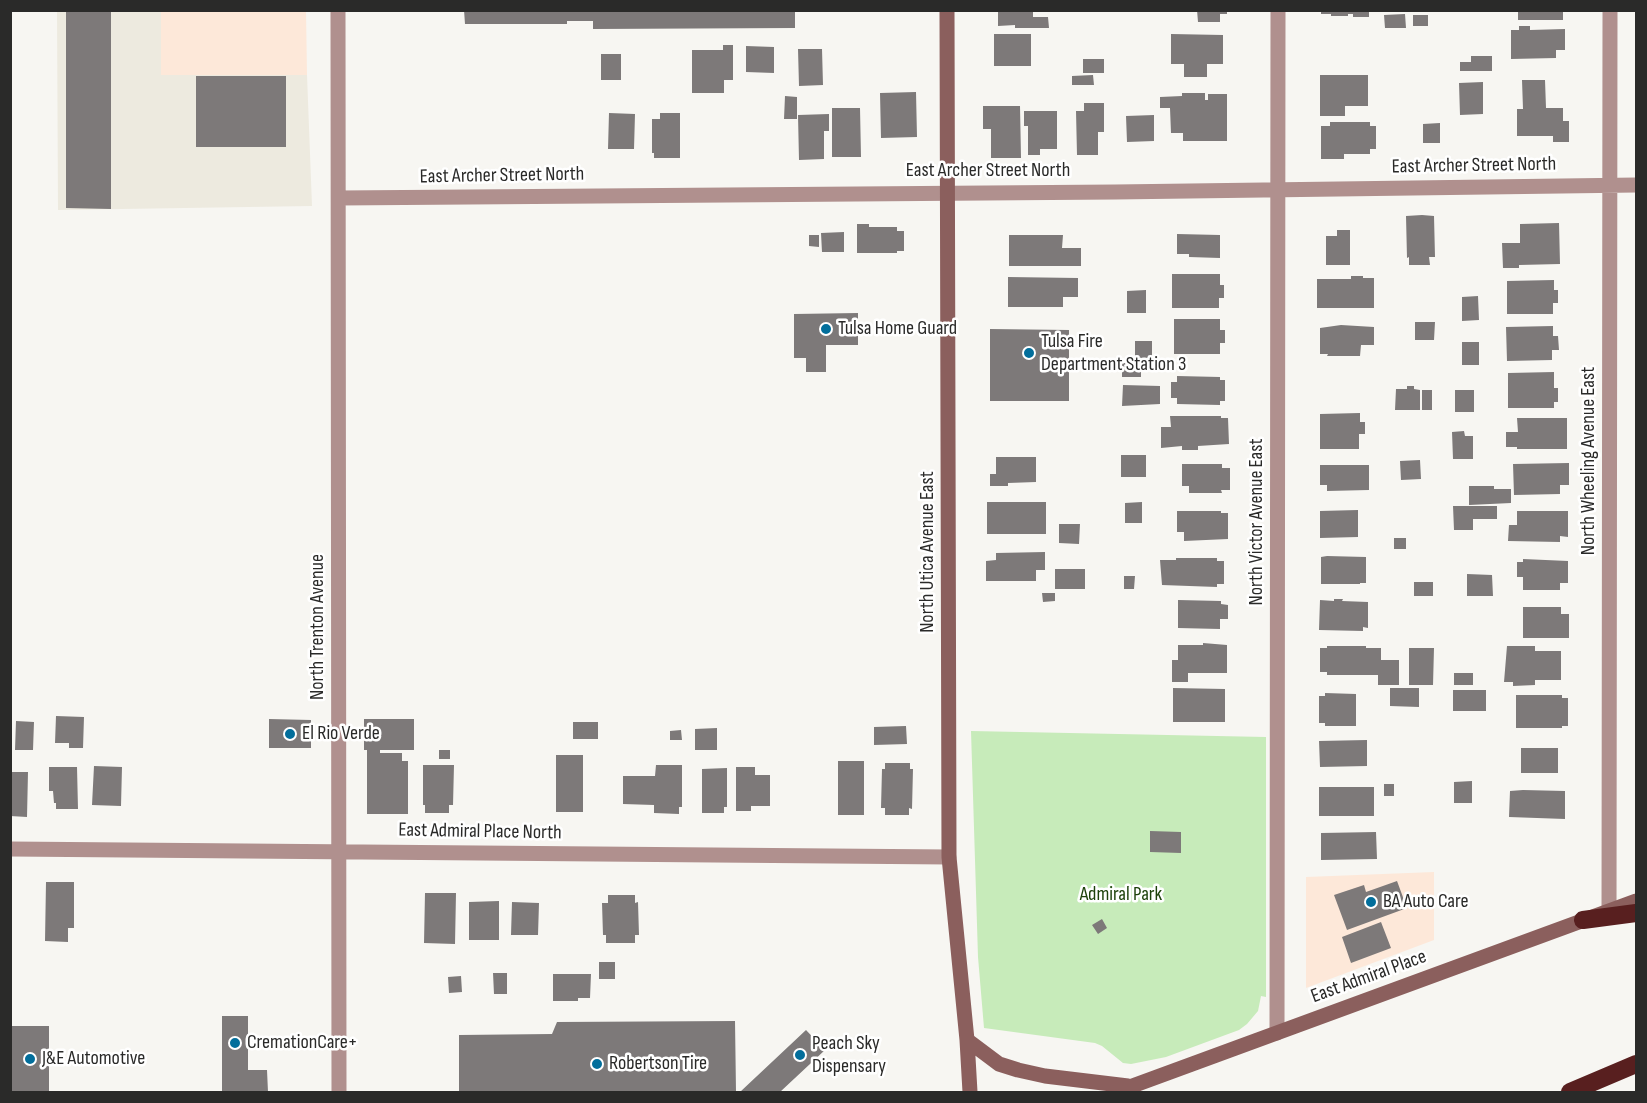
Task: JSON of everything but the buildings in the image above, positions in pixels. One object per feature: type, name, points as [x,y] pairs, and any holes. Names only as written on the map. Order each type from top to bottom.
[{"type":"highway","points":[[1583,920],[1636,913]]},
{"type":"highway","points":[[1570,1092],[1636,1064]]},
{"type":"main road","name":"North Utica Avenue East","points":[[947,10],[949,857],[970,1092]]},
{"type":"main road","name":"East Admiral Place","points":[[1116,1092],[1636,901]]},
{"type":"main road","points":[[967,1040],[999,1064],[1018,1070],[1045,1076],[1132,1087]]},
{"type":"street","name":"North Trenton Avenue","points":[[338,10],[339,1092]]},
{"type":"street","name":"North Victor Avenue East","points":[[1277,1034],[1278,10]]},
{"type":"street","name":"North Wheeling Avenue East","points":[[1609,910],[1610,10]]},
{"type":"street","name":"East Archer Street North","points":[[339,198],[1636,185]]},
{"type":"street","name":"East Admiral Place North","points":[[10,849],[949,857]]},
{"type":"shaded area","points":[[57,11],[161,11],[161,75],[307,75],[312,206],[58,210]]},
{"type":"shaded area","points":[[161,11],[306,11],[307,75],[160,75]]},
{"type":"shaded area","points":[[1434,872],[1434,940],[1306,988],[1306,877]]},
{"type":"green space","name":"Admiral Park","points":[[971,731],[1266,737],[1266,997],[1261,996],[1258,1011],[1247,1024],[1239,1030],[1166,1057],[1131,1064],[1123,1063],[1095,1043],[984,1028],[978,957]]},
{"type":"place","name":"Tulsa Home Guard","points":[[826,329]]},
{"type":"place","name":"Tulsa Fire Department Station 3","points":[[1029,353]]},
{"type":"place","name":"El Rio Verde","points":[[290,734]]},
{"type":"place","name":"BA Auto Care","points":[[1371,902]]},
{"type":"place","name":"CremationCare+","points":[[235,1043]]},
{"type":"place","name":"Peach Sky Dispensary","points":[[800,1055]]},
{"type":"place","name":"J&E Automotive","points":[[30,1059]]},
{"type":"place","name":"Robertson Tire","points":[[597,1064]]}]
